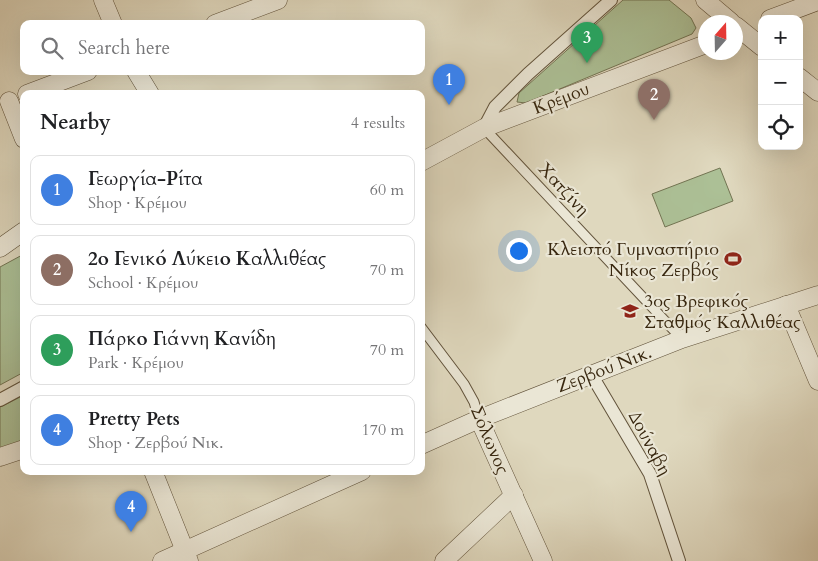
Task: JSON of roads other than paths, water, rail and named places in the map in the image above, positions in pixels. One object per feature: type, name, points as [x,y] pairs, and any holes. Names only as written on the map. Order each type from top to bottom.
[{"type":"street","points":[[103,0],[111,20]]},
{"type":"street","points":[[226,20],[278,0]]},
{"type":"street","points":[[484,128],[495,107],[521,80],[612,0]]},
{"type":"street","points":[[704,0],[721,15]]},
{"type":"street","points":[[781,15],[818,1]]},
{"type":"street","points":[[743,26],[758,23]]},
{"type":"street","points":[[743,33],[758,44]]},
{"type":"street","name":"Κρέμου","points":[[425,160],[484,128],[698,47]]},
{"type":"street","points":[[38,90],[77,75]]},
{"type":"street","points":[[138,75],[148,90]]},
{"type":"street","points":[[803,80],[818,92]]},
{"type":"street","points":[[11,100],[20,127]]},
{"type":"street","points":[[0,248],[20,234]]},
{"type":"street","name":"Ζερβού Νικ.","points":[[425,443],[479,419],[682,339],[818,295]]},
{"type":"street","points":[[786,305],[818,381]]},
{"type":"street","name":"Δούναβη","points":[[591,374],[650,474],[679,561]]},
{"type":"street","points":[[0,400],[20,389]]},
{"type":"street","name":"Σόλωνος","points":[[479,419],[543,561]]},
{"type":"street","points":[[0,457],[20,450]]},
{"type":"street","points":[[155,475],[188,556]]},
{"type":"street","points":[[162,561],[188,556],[354,475]]},
{"type":"street","points":[[444,561],[514,495]]},
{"type":"lane","name":"Χατζίνη","points":[[484,128],[682,339]]},
{"type":"lane","name":"Σόλωνος","points":[[425,332],[464,384],[474,402],[479,419]]},
{"type":"place","name":"Πάρκο Γιάννη Κανίδη","points":[[587,63]]},
{"type":"place","name":"Γεωργία-Ρίτα","points":[[449,105]]},
{"type":"place","name":"2ο Γενικό Λύκειο Καλλιθέας","points":[[654,120]]},
{"type":"place","name":"Κλειστό Γυμναστήριο Νίκος Ζερβός","points":[[733,259]]},
{"type":"place","name":"3ος Βρεφικός Σταθμός Καλλιθέας","points":[[630,311]]},
{"type":"place","name":"Pretty Pets","points":[[131,532]]}]
